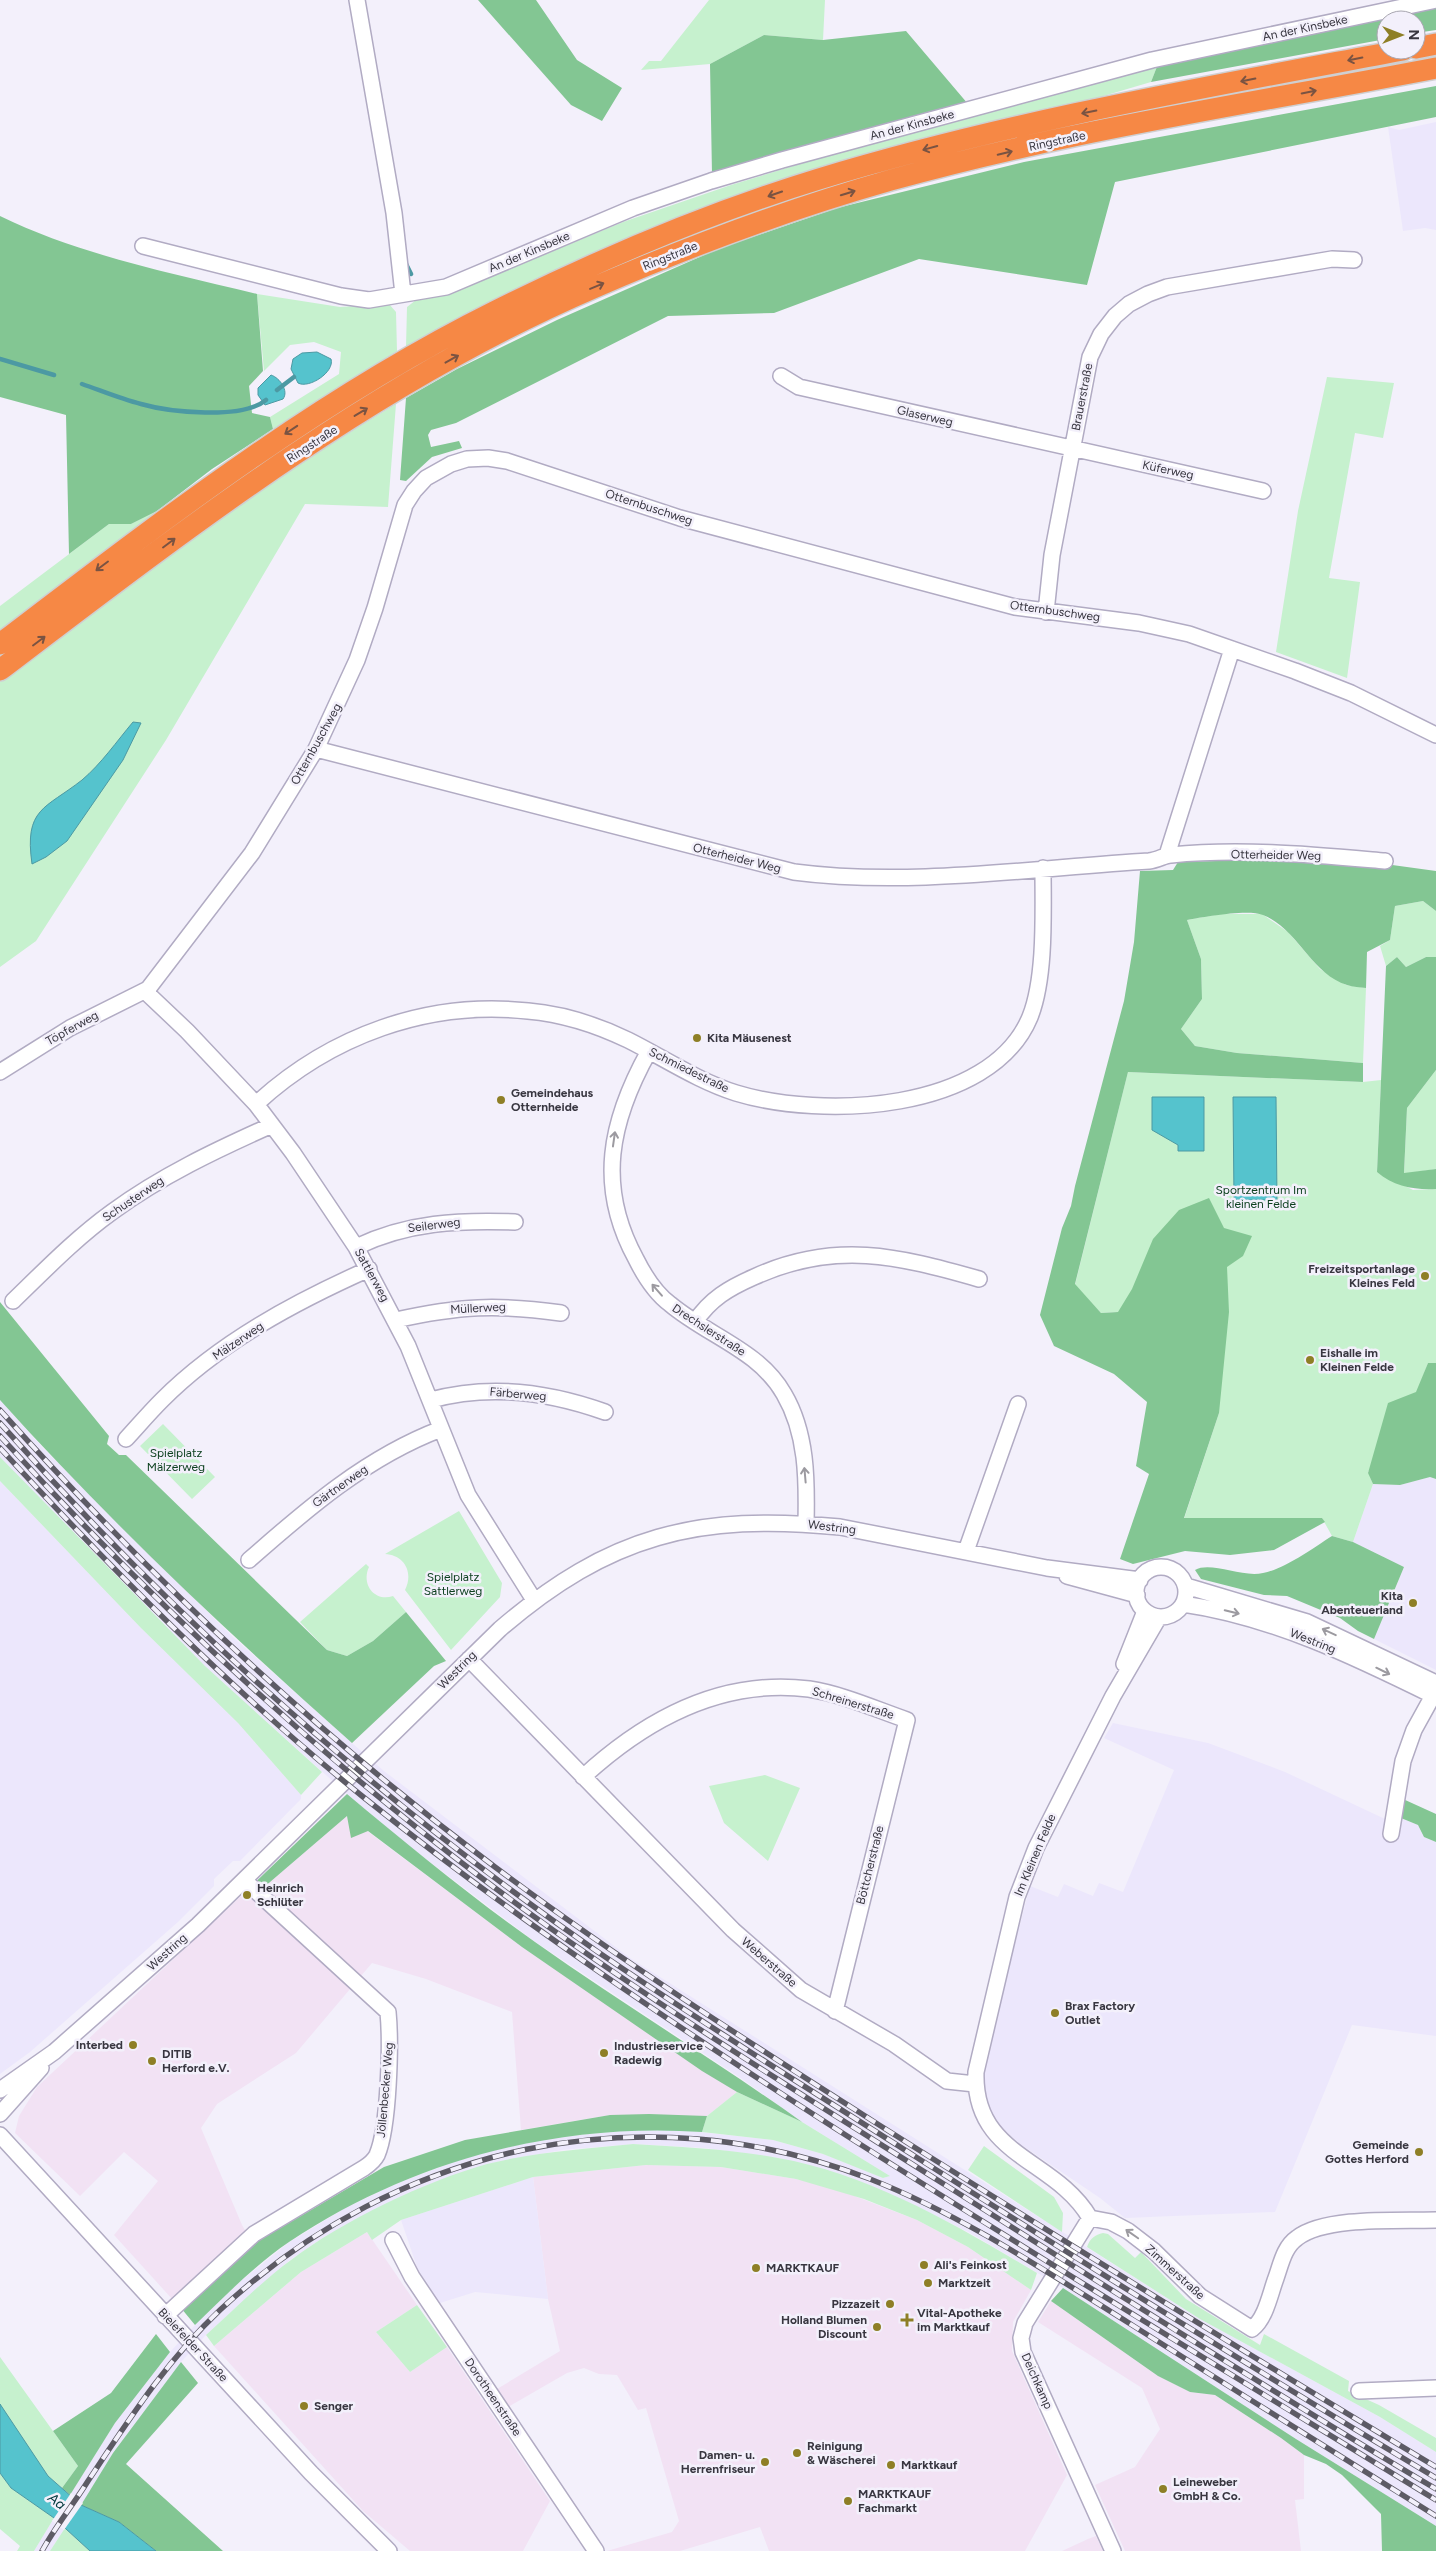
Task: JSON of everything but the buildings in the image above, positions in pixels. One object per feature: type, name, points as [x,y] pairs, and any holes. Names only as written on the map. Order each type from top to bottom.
[{"type":"highway","name":"Ringstraße","points":[[0,644],[244,462],[314,415],[401,363],[493,312],[582,270],[699,220],[815,180],[958,141],[1074,115],[1376,55]]},
{"type":"highway","name":"Ringstraße","points":[[0,670],[249,486],[327,433],[401,388],[502,332],[590,289],[708,241],[821,201],[902,178],[1070,138],[1436,68]]},
{"type":"street","points":[[357,0],[394,213],[403,294]]},
{"type":"street","name":"An der Kinsbeke","points":[[143,246],[342,296],[370,300],[446,287],[634,208],[712,180],[1152,60],[1436,0]]},
{"type":"street","name":"Brauerstraße","points":[[1046,612],[1052,555],[1090,357],[1101,334],[1114,316],[1129,304],[1167,287],[1332,259],[1354,260]]},
{"type":"street","name":"Glaserweg","points":[[781,376],[799,387],[1072,449]]},
{"type":"street","name":"Küferweg","points":[[1072,449],[1263,491]]},
{"type":"street","name":"Otternbuschweg","points":[[148,989],[252,853],[316,749],[344,691],[372,616],[405,505],[426,478],[451,464],[467,459],[488,458],[507,461],[680,518],[1005,604],[1046,612],[1139,623],[1189,634],[1350,693],[1436,735]]},
{"type":"street","points":[[1167,855],[1232,649]]},
{"type":"street","name":"Otterheider Weg","points":[[316,749],[794,872],[832,877],[877,878],[1043,868],[1161,860],[1167,855],[1276,852],[1385,861]]},
{"type":"street","name":"Schmiedestraße","points":[[256,1104],[305,1065],[329,1050],[358,1036],[397,1022],[434,1014],[495,1009],[554,1015],[607,1031],[695,1076],[735,1093],[808,1106],[859,1107],[931,1093],[969,1078],[1005,1055],[1025,1026],[1035,1002],[1040,981],[1043,868]]},
{"type":"street","name":"Töpferweg","points":[[0,1072],[70,1028],[148,989]]},
{"type":"street","name":"Sattlerweg","points":[[148,989],[149,995],[187,1031],[256,1104],[370,1269],[396,1320],[431,1400],[468,1495],[534,1600]]},
{"type":"street","name":"Drechslerstraße","points":[[648,1051],[621,1108],[614,1135],[612,1178],[620,1222],[629,1247],[647,1278],[668,1304],[758,1362],[784,1394],[798,1428],[803,1449],[807,1491],[806,1523]]},
{"type":"street","name":"Schusterweg","points":[[13,1301],[78,1238],[150,1186],[215,1150],[272,1125]]},
{"type":"street","name":"Seilerweg","points":[[356,1247],[380,1235],[430,1224],[459,1221],[514,1222]]},
{"type":"street","points":[[695,1322],[705,1307],[727,1290],[770,1270],[811,1258],[858,1254],[882,1256],[908,1260],[979,1279]]},
{"type":"street","name":"Mälzerweg","points":[[126,1439],[163,1399],[216,1354],[252,1330],[317,1292],[370,1269]]},
{"type":"street","name":"Müllerweg","points":[[396,1320],[435,1311],[492,1306],[561,1313]]},
{"type":"street","name":"Färberweg","points":[[431,1400],[453,1394],[509,1391],[575,1401],[605,1412]]},
{"type":"street","points":[[966,1551],[1018,1404]]},
{"type":"street","name":"Gärtnerweg","points":[[249,1560],[313,1504],[366,1466],[416,1438],[441,1429]]},
{"type":"street","name":"Westring","points":[[0,2090],[54,2052],[198,1925],[468,1659],[534,1600],[574,1573],[606,1556],[654,1538],[712,1525],[739,1522],[806,1523],[840,1527],[1047,1568],[1140,1580]]},
{"type":"street","points":[[1163,1567],[1171,1569],[1181,1576],[1186,1586],[1184,1604],[1177,1612],[1159,1617],[1145,1611],[1136,1595],[1140,1580],[1153,1569],[1163,1567]]},
{"type":"street","name":"Westring","points":[[1047,1568],[1073,1579],[1136,1595]]},
{"type":"street","name":"Westring","points":[[1186,1586],[1307,1622],[1435,1691]]},
{"type":"street","name":"Westring","points":[[1184,1604],[1229,1611],[1259,1620],[1435,1691]]},
{"type":"street","name":"Im Kleinen Felde","points":[[1113,1696],[1145,1611]]},
{"type":"street","name":"Im Kleinen Felde","points":[[976,2084],[982,2046],[1017,1897],[1036,1848],[1113,1696],[1159,1617]]},
{"type":"street","name":"Weberstraße","points":[[468,1659],[733,1930],[800,1990],[894,2044],[947,2081],[976,2084]]},
{"type":"street","name":"Schreinerstraße","points":[[583,1777],[612,1750],[644,1728],[679,1708],[708,1697],[736,1691],[776,1687],[809,1690],[830,1694],[907,1720]]},
{"type":"street","points":[[1391,1834],[1403,1761],[1414,1730],[1435,1691]]},
{"type":"street","name":"Böttcherstraße","points":[[835,2011],[907,1720]]},
{"type":"street","name":"Jöllenbecker Weg","points":[[165,2316],[254,2234],[364,2168],[374,2161],[380,2146],[388,2078],[390,2028],[388,2012],[244,1880]]},
{"type":"street","name":"Westring","points":[[0,2114],[54,2052]]},
{"type":"street","points":[[976,2084],[982,2117],[994,2134],[1080,2201],[1090,2218]]},
{"type":"street","name":"Bielefelder Straße","points":[[0,2135],[311,2473],[389,2551]]},
{"type":"street","name":"Zimmerstraße","points":[[1090,2218],[1111,2222],[1128,2231],[1154,2251],[1200,2296],[1245,2327],[1252,2329],[1262,2317],[1284,2255],[1297,2237],[1310,2230],[1345,2222],[1436,2220]]},
{"type":"street","name":"Deichkamp","points":[[1090,2218],[1025,2323],[1021,2338],[1023,2352],[1113,2551]]},
{"type":"street","name":"Dorotheenstraße","points":[[393,2240],[412,2276],[596,2551]]},
{"type":"street","points":[[1359,2391],[1436,2388]]},
{"type":"shaded area","points":[[1436,122],[1436,230],[1425,228],[1403,231],[1388,127],[1399,130]]},
{"type":"shaded area","points":[[0,1400],[42,1447],[233,1637],[352,1743],[384,1771],[630,1958],[1200,2319],[1380,2417],[1436,2452],[1436,2526],[1296,2439],[1063,2288],[970,2233],[912,2204],[849,2177],[779,2158],[705,2148],[634,2144],[562,2150],[487,2164],[415,2191],[324,2237],[290,2260],[206,2335],[181,2362],[113,2453],[81,2505],[70,2495],[115,2423],[170,2352],[195,2325],[236,2285],[288,2243],[345,2208],[398,2183],[470,2156],[543,2139],[617,2131],[681,2130],[773,2140],[823,2154],[883,2178],[890,2176],[802,2122],[742,2079],[534,1941],[410,1847],[347,1794],[205,1666],[0,1457]]},
{"type":"shaded area","name":"Kita Abenteuerland","points":[[1430,1477],[1436,1479],[1436,1670],[1374,1639],[1404,1567],[1353,1542],[1373,1484],[1400,1485]]},
{"type":"shaded area","points":[[0,1481],[141,1628],[238,1723],[301,1795],[301,1799],[240,1861],[233,1861],[214,1879],[214,1886],[178,1922],[30,2052],[0,2074]]},
{"type":"shaded area","points":[[1113,1723],[1208,1743],[1285,1772],[1385,1819],[1401,1818],[1418,1825],[1424,1837],[1436,1842],[1436,2036],[1352,2025],[1275,2212],[1125,2218],[1100,2198],[1020,2144],[996,2122],[988,2104],[983,2077],[989,2043],[1030,1886],[1058,1897],[1064,1884],[1093,1896],[1099,1883],[1123,1892],[1174,1770],[1104,1738]]},
{"type":"shaded area","points":[[347,1816],[522,1947],[737,2092],[707,2116],[610,2115],[521,2130],[512,2012],[426,1979],[372,1963],[296,2053],[217,2104],[201,2128],[242,2225],[253,2244],[173,2300],[114,2235],[158,2181],[124,2152],[80,2196],[15,2133],[19,2116],[37,2087],[242,1895],[249,1900]]},
{"type":"shaded area","points":[[646,2165],[721,2167],[796,2179],[831,2187],[917,2220],[968,2247],[1031,2290],[1013,2322],[1012,2351],[1067,2475],[1025,2551],[769,2551],[760,2527],[680,2551],[607,2551],[672,2532],[679,2521],[646,2408],[638,2410],[617,2375],[599,2374],[584,2368],[567,2373],[508,2407],[497,2389],[560,2351],[548,2299],[533,2177]]},
{"type":"shaded area","points":[[533,2177],[548,2299],[475,2292],[440,2303],[419,2273],[401,2220]]},
{"type":"shaded area","points":[[367,2232],[417,2305],[376,2332],[410,2372],[447,2347],[550,2501],[523,2551],[410,2551],[363,2511],[214,2346],[301,2272]]},
{"type":"shaded area","points":[[1051,2301],[1158,2376],[1190,2392],[1215,2395],[1304,2455],[1304,2499],[1295,2500],[1301,2551],[1125,2551],[1095,2485],[1135,2467],[1160,2429],[1142,2388],[1038,2322]]},
{"type":"shaded area","points":[[54,2518],[65,2528],[50,2551],[34,2551]]},
{"type":"shaded area","points":[[1096,2536],[1103,2551],[1062,2551],[1088,2539]]},
{"type":"green space","points":[[478,0],[536,0],[577,60],[622,88],[602,121],[571,105]]},
{"type":"green space","points":[[709,0],[825,0],[823,40],[764,35],[710,64],[641,70],[649,61],[661,61]]},
{"type":"green space","points":[[1436,8],[1436,30],[1426,32],[1426,10]]},
{"type":"green space","points":[[1376,20],[1376,41],[1151,82],[1158,64]]},
{"type":"green space","points":[[906,31],[968,104],[712,174],[710,64],[764,35],[823,40]]},
{"type":"green space","points":[[1158,64],[1151,82],[654,228],[528,284],[406,347],[407,307],[416,300],[447,295],[623,222],[731,185],[842,151]]},
{"type":"green space","points":[[1436,86],[1436,117],[1115,182],[1087,285],[919,259],[774,313],[668,316],[456,423],[431,430],[428,435],[431,447],[459,441],[462,448],[432,457],[406,481],[400,480],[406,398],[457,369],[557,320],[720,248],[837,208],[1024,162]]},
{"type":"green space","points":[[0,216],[62,242],[126,262],[257,294],[263,371],[249,386],[252,413],[270,417],[273,429],[212,469],[157,511],[131,524],[109,524],[69,554],[66,415],[0,397]]},
{"type":"green space","points":[[257,294],[340,307],[389,304],[396,312],[397,351],[273,429],[270,417],[339,374],[341,352],[314,342],[290,345],[264,371]]},
{"type":"green space","points":[[1327,377],[1394,383],[1383,438],[1355,433],[1329,578],[1360,582],[1347,678],[1276,652],[1298,511]]},
{"type":"green space","points":[[396,404],[388,507],[305,504],[166,740],[36,941],[0,967],[0,682],[194,538],[294,469]]},
{"type":"green space","points":[[157,511],[0,631],[0,606],[109,524],[131,524]]},
{"type":"green space","points":[[1286,859],[1385,864],[1436,871],[1436,911],[1423,901],[1395,906],[1390,940],[1367,952],[1366,988],[1349,986],[1334,979],[1314,962],[1286,930],[1263,915],[1237,913],[1187,920],[1201,959],[1202,999],[1181,1029],[1195,1046],[1237,1053],[1363,1063],[1363,1082],[1128,1072],[1075,1284],[1101,1313],[1118,1312],[1132,1289],[1153,1239],[1179,1210],[1209,1198],[1224,1228],[1252,1236],[1243,1256],[1227,1267],[1229,1312],[1219,1413],[1184,1518],[1322,1518],[1325,1522],[1274,1550],[1230,1555],[1185,1551],[1133,1564],[1120,1559],[1149,1474],[1136,1466],[1147,1402],[1114,1374],[1054,1346],[1040,1315],[1062,1228],[1071,1206],[1124,1001],[1134,942],[1140,871],[1173,870],[1178,862]]},
{"type":"green space","points":[[1423,901],[1436,911],[1436,957],[1426,957],[1406,967],[1397,957],[1386,966],[1380,946],[1390,940],[1395,906]]},
{"type":"green space","points":[[1221,914],[1262,914],[1288,932],[1320,969],[1346,985],[1366,988],[1363,1063],[1237,1053],[1195,1046],[1181,1029],[1202,999],[1201,959],[1187,920]]},
{"type":"green space","points":[[1397,957],[1406,967],[1426,957],[1436,957],[1436,1070],[1407,1108],[1404,1173],[1436,1169],[1436,1189],[1420,1189],[1398,1184],[1377,1172],[1386,966]]},
{"type":"green space","points":[[1436,1070],[1436,1169],[1404,1174],[1407,1108]]},
{"type":"green space","name":"Sportzentrum Im kleinen Felde","points":[[1128,1072],[1363,1082],[1381,1080],[1377,1172],[1413,1190],[1436,1189],[1436,1363],[1428,1363],[1417,1392],[1368,1472],[1373,1484],[1353,1542],[1332,1536],[1322,1518],[1184,1519],[1219,1413],[1118,1312],[1101,1313],[1075,1285]]},
{"type":"green space","points":[[0,1302],[109,1436],[107,1444],[119,1455],[126,1455],[327,1650],[347,1656],[373,1641],[406,1612],[446,1661],[434,1666],[352,1743],[171,1576],[84,1490],[0,1400]]},
{"type":"green space","points":[[1428,1363],[1436,1363],[1436,1479],[1430,1477],[1400,1485],[1373,1484],[1368,1473],[1388,1403],[1416,1392]]},
{"type":"green space","name":"Spielplatz Mälzerweg","points":[[163,1424],[215,1477],[192,1499],[140,1446]]},
{"type":"green space","points":[[0,1457],[205,1666],[322,1772],[301,1795],[238,1723],[141,1628],[0,1481]]},
{"type":"green space","name":"Spielplatz Sattlerweg","points":[[459,1511],[502,1583],[500,1597],[451,1650],[405,1590],[408,1583],[406,1566],[392,1555],[385,1554]]},
{"type":"green space","points":[[1332,1536],[1353,1542],[1404,1567],[1374,1639],[1358,1631],[1340,1618],[1287,1596],[1264,1595],[1201,1579],[1195,1570],[1209,1567],[1255,1574],[1272,1571],[1308,1552]]},
{"type":"green space","points":[[366,1564],[369,1567],[367,1580],[371,1590],[380,1596],[393,1596],[406,1612],[373,1641],[347,1656],[327,1650],[300,1622]]},
{"type":"green space","points":[[765,1775],[800,1788],[768,1861],[724,1823],[709,1786]]},
{"type":"green space","points":[[347,1794],[511,1925],[802,2122],[737,2092],[702,2071],[522,1947],[368,1831],[351,1838],[347,1816],[249,1900],[242,1895]]},
{"type":"green space","points":[[1403,1799],[1436,1814],[1436,1842],[1424,1837],[1418,1825],[1401,1818]]},
{"type":"green space","points":[[737,2092],[802,2122],[890,2176],[883,2178],[823,2154],[773,2140],[702,2132],[707,2116]]},
{"type":"green space","points":[[610,2115],[707,2116],[702,2132],[647,2131],[593,2134],[539,2141],[486,2153],[435,2169],[384,2189],[336,2214],[289,2242],[252,2271],[195,2325],[181,2308],[253,2244],[384,2167],[465,2140]]},
{"type":"green space","points":[[633,2144],[742,2152],[778,2158],[846,2176],[880,2189],[945,2220],[1037,2273],[1031,2290],[968,2247],[917,2220],[864,2199],[796,2179],[721,2167],[646,2165],[533,2177],[401,2220],[372,2240],[367,2232],[301,2272],[214,2346],[206,2335],[269,2277],[291,2260],[335,2231],[385,2204],[463,2171],[487,2164],[560,2151]]},
{"type":"green space","points":[[984,2146],[1054,2197],[1063,2213],[1062,2232],[968,2170]]},
{"type":"green space","points":[[1103,2233],[1108,2234],[1135,2258],[1141,2252],[1186,2299],[1260,2345],[1264,2334],[1349,2381],[1348,2391],[1379,2405],[1436,2438],[1436,2452],[1380,2417],[1200,2319],[1087,2247],[1093,2237]]},
{"type":"green space","points":[[1063,2288],[1296,2439],[1436,2526],[1436,2551],[1382,2551],[1381,2514],[1342,2475],[1326,2464],[1304,2455],[1215,2395],[1190,2392],[1158,2376],[1051,2301]]},
{"type":"green space","points":[[417,2305],[447,2347],[410,2372],[376,2332]]},
{"type":"green space","points":[[156,2334],[170,2352],[115,2423],[70,2495],[62,2488],[78,2466],[53,2431],[111,2393]]},
{"type":"green space","points":[[0,2357],[78,2466],[62,2488],[48,2476],[35,2459],[0,2404]]},
{"type":"green space","points":[[181,2362],[198,2383],[126,2464],[223,2551],[156,2551],[119,2522],[81,2505],[113,2453]]},
{"type":"green space","points":[[0,2473],[11,2488],[54,2518],[34,2551],[17,2551],[20,2546],[0,2529]]},
{"type":"green space","points":[[65,2528],[90,2551],[50,2551]]},
{"type":"water","points":[[317,352],[331,359],[329,369],[320,378],[308,384],[298,383],[291,369],[293,359],[302,353]]},
{"type":"water","points":[[271,375],[283,385],[285,396],[283,399],[265,405],[258,395],[258,388]]},
{"type":"water","points":[[133,722],[141,723],[123,760],[67,841],[46,857],[32,864],[31,831],[40,812],[89,774]]},
{"type":"water","points":[[1152,1097],[1204,1097],[1204,1151],[1178,1151],[1178,1145],[1152,1130]]},
{"type":"water","points":[[1233,1097],[1276,1097],[1277,1200],[1234,1200]]},
{"type":"water","name":"Aa","points":[[0,2404],[48,2476],[81,2505],[119,2522],[156,2551],[90,2551],[54,2518],[11,2488],[0,2473]]},
{"type":"pier","points":[[71,2493],[83,2503],[64,2530],[52,2521]]},
{"type":"waterway","points":[[406,264],[411,274]]},
{"type":"waterway","points":[[0,359],[54,375]]},
{"type":"waterway","points":[[277,390],[294,377]]},
{"type":"waterway","points":[[82,384],[141,404],[187,412],[240,410],[255,406],[266,400]]},
{"type":"railway","points":[[0,1410],[115,1533],[236,1651],[363,1762],[428,1815],[541,1901],[731,2030],[945,2167],[1436,2467]]},
{"type":"railway","points":[[0,1423],[137,1568],[209,1638],[359,1771],[437,1834],[517,1894],[598,1952],[796,2081],[1110,2279],[1436,2478]]},
{"type":"railway","points":[[0,1436],[113,1555],[231,1668],[354,1777],[483,1879],[653,1999],[770,2075],[1190,2339],[1436,2489]]},
{"type":"railway","points":[[0,1448],[86,1540],[175,1629],[266,1715],[421,1843],[542,1932],[666,2018],[855,2141],[1072,2277],[1436,2500]]},
{"type":"railway","points":[[42,2551],[133,2414],[165,2370],[220,2310],[290,2253],[365,2207],[444,2172],[527,2149],[611,2138],[697,2139],[784,2153],[870,2179],[905,2194],[972,2227],[1037,2265],[1436,2516]]},
{"type":"place","name":"Kita Mäusenest","points":[[697,1038]]},
{"type":"place","name":"Gemeindehaus Otternheide","points":[[501,1100]]},
{"type":"place","name":"Freizeitsportanlage Kleines Feld","points":[[1425,1276]]},
{"type":"place","name":"Eishalle im Kleinen Felde","points":[[1310,1360]]},
{"type":"place","name":"Kita Abenteuerland","points":[[1413,1603]]},
{"type":"place","name":"Heinrich Schlüter","points":[[247,1895]]},
{"type":"place","name":"Brax Factory Outlet","points":[[1055,2013]]},
{"type":"place","name":"Interbed","points":[[133,2045]]},
{"type":"place","name":"Industrieservice Radewig","points":[[604,2053]]},
{"type":"place","name":"DITIB Herford e.V.","points":[[152,2061]]},
{"type":"place","name":"Gemeinde Gottes Herford","points":[[1419,2152]]},
{"type":"place","name":"Ali's Feinkost","points":[[924,2265]]},
{"type":"place","name":"MARKTKAUF","points":[[756,2268]]},
{"type":"place","name":"Marktzeit","points":[[928,2283]]},
{"type":"place","name":"Pizzazeit","points":[[890,2304]]},
{"type":"place","name":"Vital-Apotheke im Marktkauf","points":[[907,2320]]},
{"type":"place","name":"Holland Blumen Discount","points":[[877,2327]]},
{"type":"place","name":"Senger","points":[[304,2406]]},
{"type":"place","name":"Reinigung & Wäscherei","points":[[797,2453]]},
{"type":"place","name":"Damen- u. Herrenfriseur","points":[[765,2462]]},
{"type":"place","name":"Marktkauf","points":[[891,2465]]},
{"type":"place","name":"Leineweber GmbH & Co.","points":[[1163,2489]]},
{"type":"place","name":"MARKTKAUF Fachmarkt","points":[[848,2501]]}]
